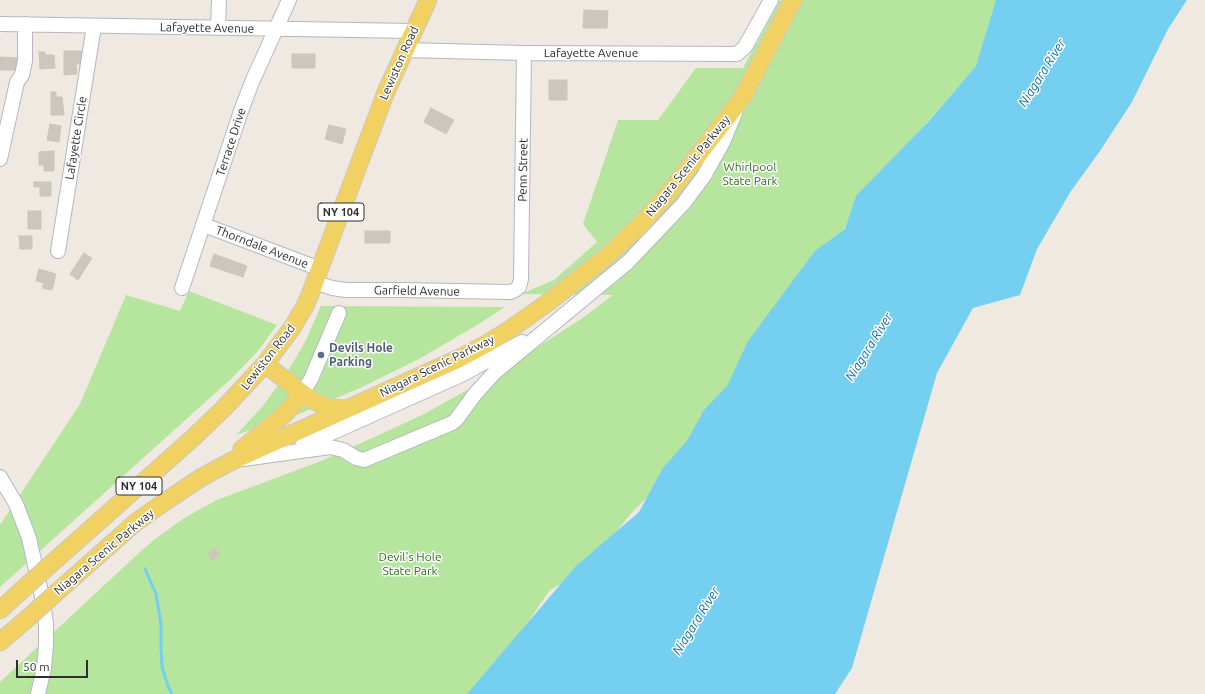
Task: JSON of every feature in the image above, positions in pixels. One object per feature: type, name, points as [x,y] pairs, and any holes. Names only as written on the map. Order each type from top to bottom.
[{"type":"main road","name":"Lewiston Road","points":[[0,610],[203,428],[245,387],[265,364],[297,320],[305,306],[388,86],[428,0]]},
{"type":"main road","name":"Niagara Scenic Parkway","points":[[0,642],[144,516],[188,486],[232,461],[462,357],[509,330],[556,297],[608,256],[640,225],[672,189],[742,98],[793,0]]},
{"type":"main road","points":[[265,364],[302,394],[329,408],[346,409]]},
{"type":"main road","points":[[216,469],[285,414],[302,394]]},
{"type":"street","points":[[218,28],[219,0]]},
{"type":"street","name":"Terrace Drive","points":[[182,288],[204,225],[240,111],[289,0]]},
{"type":"street","name":"Lafayette Avenue","points":[[404,50],[524,53],[738,54],[746,47],[771,0]]},
{"type":"street","name":"Lafayette Avenue","points":[[0,24],[413,31]]},
{"type":"street","points":[[0,159],[17,82],[22,75],[25,61],[25,24]]},
{"type":"street","name":"Lafayette Circle","points":[[58,251],[94,26]]},
{"type":"street","name":"Penn Street","points":[[519,287],[521,280],[524,53]]},
{"type":"street","points":[[232,461],[330,447],[343,450],[356,458],[364,460],[452,423],[495,372],[628,262],[683,204],[704,176],[723,142],[742,98]]},
{"type":"street","name":"Thorndale Avenue","points":[[204,225],[317,275]]},
{"type":"street","name":"Garfield Avenue","points":[[317,275],[332,288],[346,290],[510,292],[519,287]]},
{"type":"street","points":[[285,453],[462,375],[519,344],[578,304]]},
{"type":"street","points":[[302,394],[311,379],[339,313]]},
{"type":"street","points":[[0,477],[16,504],[29,538],[43,601],[46,624],[46,645],[44,668],[38,694]]},
{"type":"green space","name":"Devil's Hole State Park","points":[[780,0],[999,0],[985,56],[858,202],[838,241],[656,489],[634,510],[612,537],[576,575],[550,590],[522,632],[473,694],[0,694],[0,682],[140,552],[184,518],[217,500],[321,461],[424,414],[489,378],[521,358],[584,317],[613,295],[521,294],[554,280],[597,242],[583,224],[618,120],[658,120],[696,68],[743,68]]},
{"type":"green space","points":[[189,291],[277,325],[257,352],[232,378],[0,587],[0,525],[80,404],[126,295],[180,311]]},
{"type":"green space","points":[[321,306],[505,307],[419,359],[360,388],[299,414],[236,435],[262,407],[285,376],[305,342]]},
{"type":"water","name":"Niagara River","points":[[996,0],[1187,0],[1168,29],[1132,102],[1100,151],[1071,191],[1037,249],[1020,295],[973,308],[937,373],[852,668],[835,694],[467,694],[576,566],[639,512],[663,468],[687,441],[704,410],[727,386],[748,341],[815,251],[845,229],[856,196],[929,121],[976,66]]},
{"type":"building","points":[[584,10],[608,11],[607,28],[583,28]]},
{"type":"building","points":[[64,51],[82,51],[82,64],[76,64],[77,74],[64,75]]},
{"type":"building","points":[[39,52],[45,52],[45,55],[54,55],[55,68],[40,69]]},
{"type":"building","points":[[292,54],[315,54],[315,68],[292,68]]},
{"type":"building","points":[[0,57],[19,58],[19,70],[0,70]]},
{"type":"building","points":[[549,80],[567,80],[567,100],[549,100]]},
{"type":"building","points":[[51,92],[56,92],[56,97],[62,97],[64,115],[51,115]]},
{"type":"building","points":[[431,108],[454,120],[446,134],[424,122]]},
{"type":"building","points":[[50,124],[61,126],[59,142],[47,140]]},
{"type":"building","points":[[329,125],[346,129],[342,144],[325,139]]},
{"type":"building","points":[[54,151],[54,171],[44,171],[44,165],[39,165],[39,152]]},
{"type":"building","points":[[34,182],[51,182],[51,196],[40,196],[40,187],[34,187]]},
{"type":"building","points":[[28,211],[41,211],[41,229],[28,229]]},
{"type":"building","points":[[365,231],[390,231],[390,243],[365,243]]},
{"type":"building","points":[[19,236],[32,236],[32,249],[20,249]]},
{"type":"building","points":[[84,253],[92,258],[78,280],[70,274]]},
{"type":"building","points":[[214,254],[247,266],[243,277],[210,266]]},
{"type":"building","points":[[39,269],[56,274],[52,290],[42,288],[44,283],[36,281]]},
{"type":"building","points":[[215,548],[220,555],[212,560],[208,553]]},
{"type":"waterway","points":[[145,569],[156,594],[161,624],[162,667],[172,694]]},
{"type":"place","name":"Devils Hole Parking","points":[[321,355]]},
{"type":"park label","name":"Whirlpool State Park","points":[[750,174]]}]
